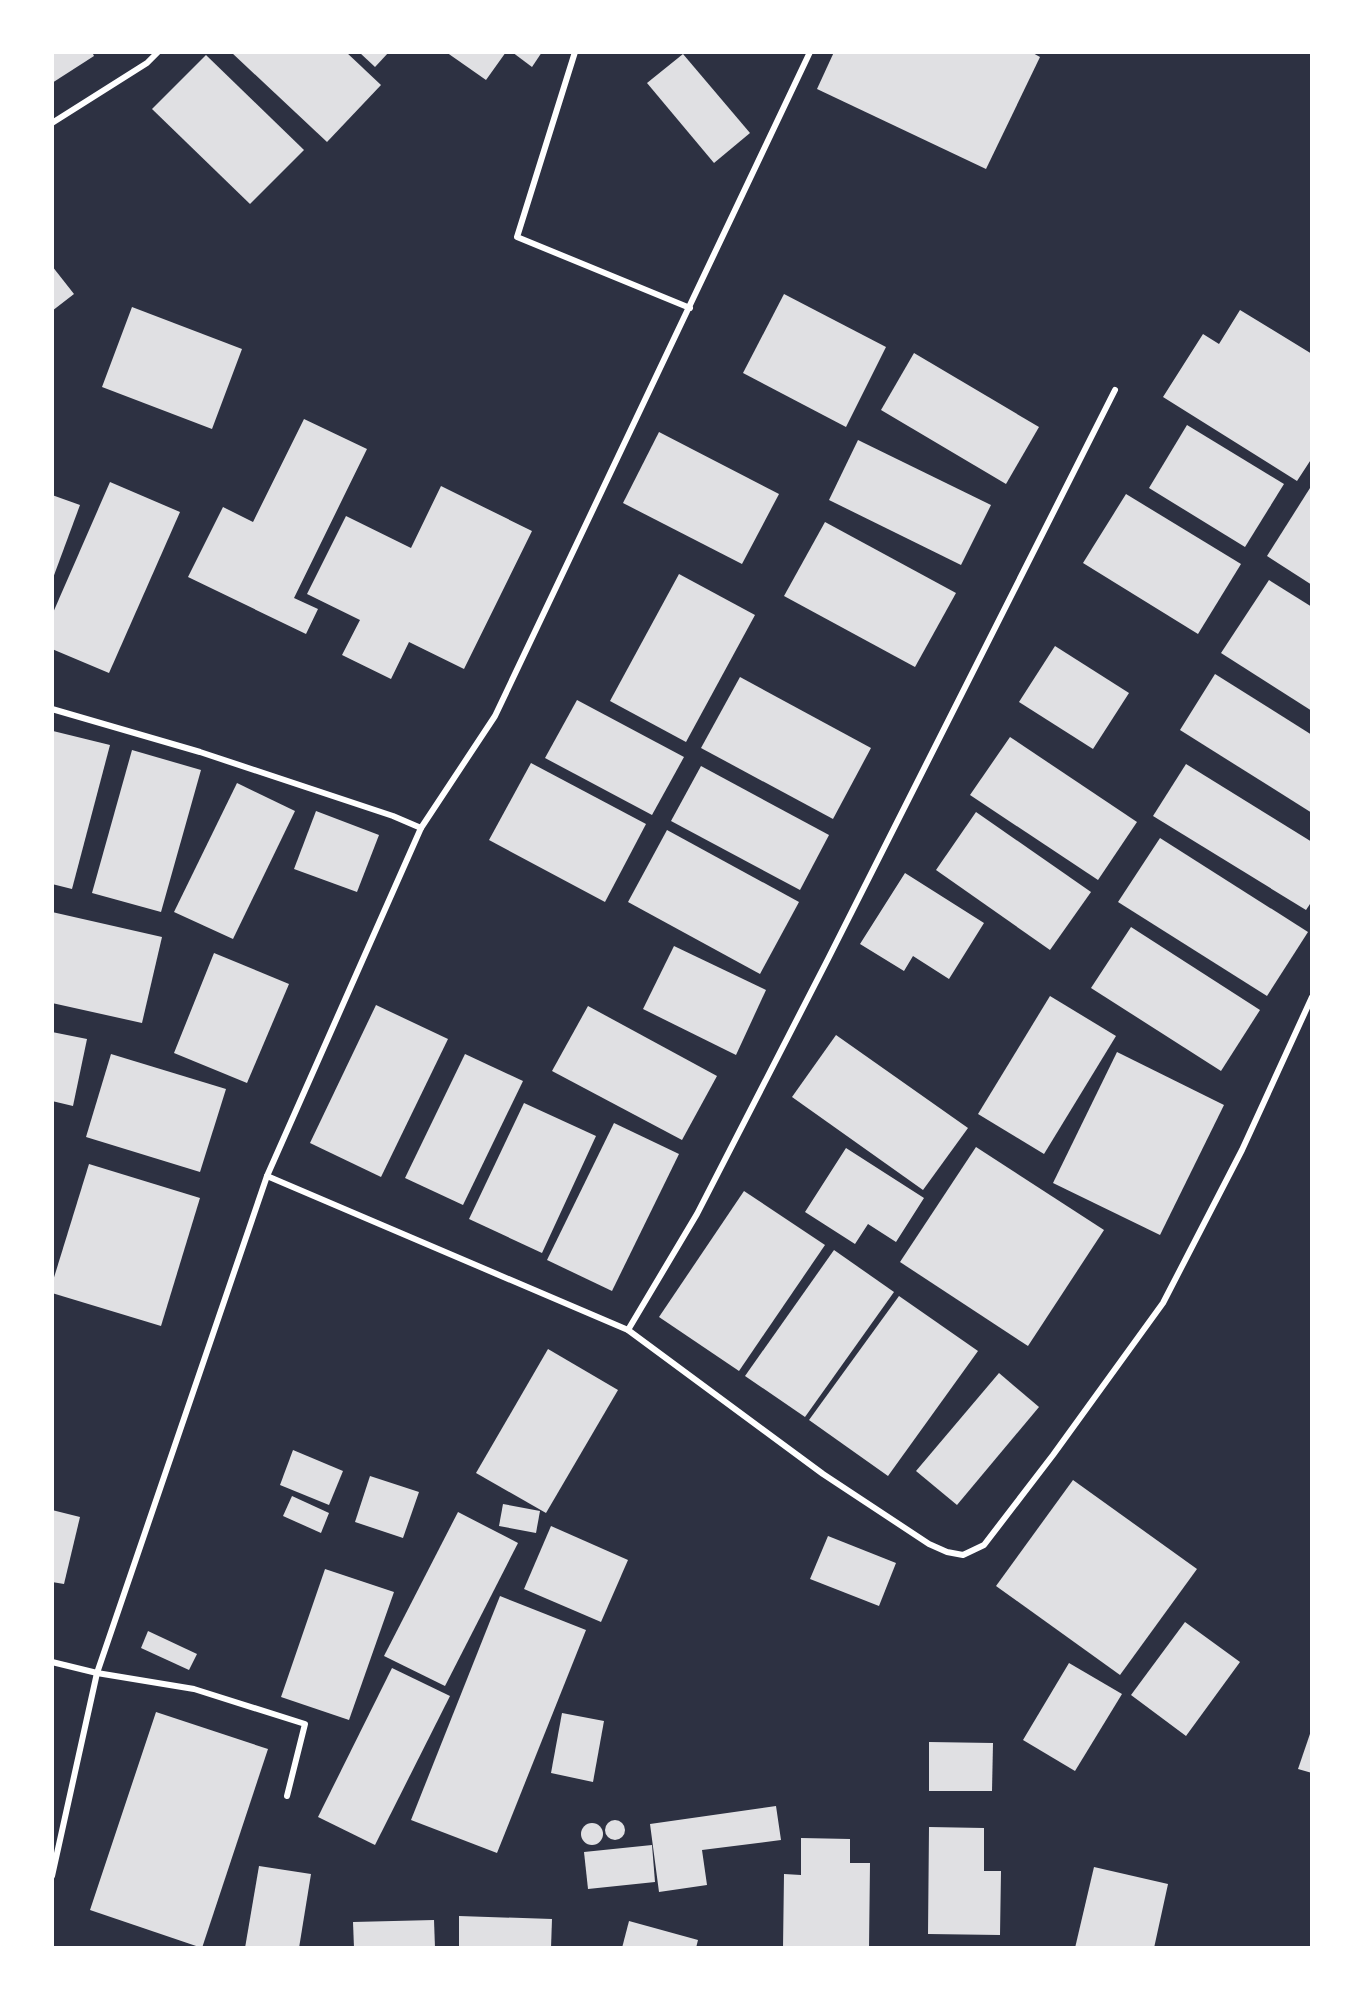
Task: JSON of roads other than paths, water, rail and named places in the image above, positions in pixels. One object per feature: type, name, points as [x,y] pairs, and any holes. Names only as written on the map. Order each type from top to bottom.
[{"type":"street","points":[[52,123],[147,63],[158,52]]},
{"type":"street","points":[[575,52],[518,237],[690,308]]},
{"type":"street","points":[[52,1876],[97,1673],[267,1176],[422,828],[495,716],[810,52]]},
{"type":"street","points":[[628,1330],[697,1214],[1115,390]]},
{"type":"street","points":[[52,709],[200,752],[393,816],[422,828]]},
{"type":"street","points":[[267,1176],[628,1330],[823,1474],[929,1544],[947,1552],[963,1555],[984,1545],[1053,1455],[1163,1303],[1242,1150],[1311,997]]},
{"type":"street","points":[[52,1662],[97,1673],[194,1689],[305,1724],[287,1796]]}]
